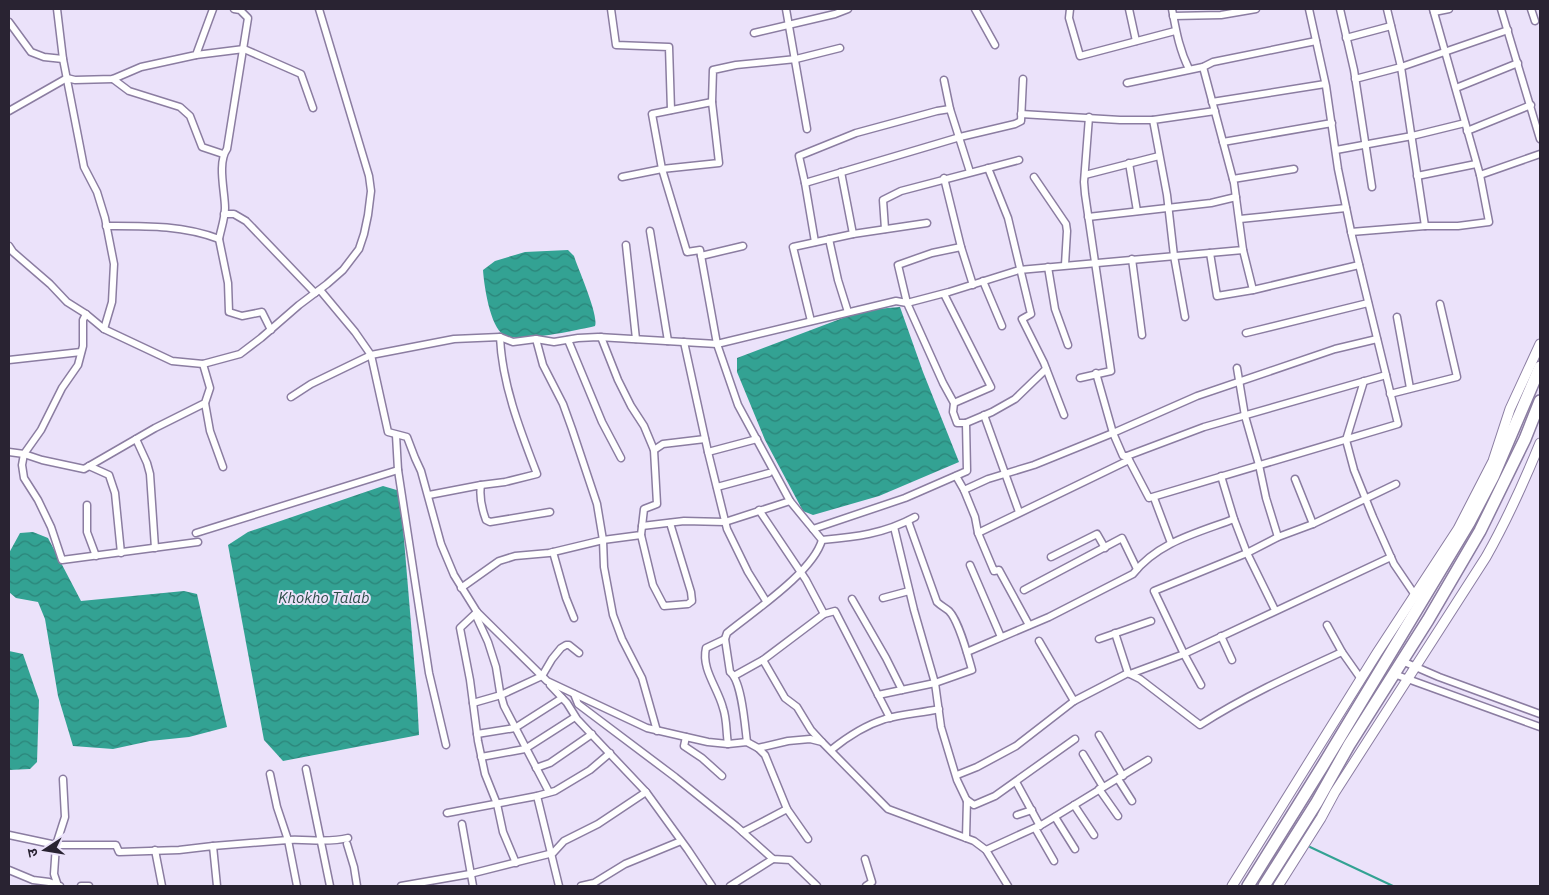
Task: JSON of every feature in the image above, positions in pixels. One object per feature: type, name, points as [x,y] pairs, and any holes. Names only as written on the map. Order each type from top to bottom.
[{"type":"highway","points":[[1248,886],[1469,523],[1493,477],[1540,367]]},
{"type":"highway","points":[[1264,886],[1317,802],[1349,744],[1402,661],[1480,531],[1521,447],[1540,402]]},
{"type":"street","points":[[57,9],[63,59],[84,167],[97,192],[114,264],[112,302],[104,329]]},
{"type":"street","points":[[196,55],[213,9]]},
{"type":"street","points":[[234,9],[246,14],[248,18],[227,150],[223,154],[224,214],[219,239],[228,283],[229,312],[242,316],[262,312],[271,330]]},
{"type":"street","points":[[9,246],[13,252],[50,284],[67,302],[86,314],[104,329],[172,361],[203,364],[240,354],[343,270],[359,249],[368,215],[371,191],[364,156],[319,9]]},
{"type":"street","points":[[611,9],[616,45],[669,47],[671,110]]},
{"type":"street","points":[[786,9],[807,129]]},
{"type":"street","points":[[754,34],[790,26],[848,9]]},
{"type":"street","points":[[975,9],[995,45]]},
{"type":"street","points":[[1070,9],[1069,18],[1080,56],[1175,31]]},
{"type":"street","points":[[1129,9],[1136,41]]},
{"type":"street","points":[[1172,9],[1175,31],[1189,69]]},
{"type":"street","points":[[1173,16],[1256,9]]},
{"type":"street","points":[[1096,373],[1113,433],[1123,456],[1128,458],[1149,498],[1398,424],[1351,232],[1325,84],[1309,9]]},
{"type":"street","points":[[1340,9],[1355,79],[1372,187]]},
{"type":"street","points":[[1387,9],[1401,67],[1425,226]]},
{"type":"street","points":[[1351,232],[1425,226],[1458,226],[1489,222],[1480,175],[1433,10],[1449,9]]},
{"type":"street","points":[[1501,9],[1540,139]]},
{"type":"street","points":[[1531,9],[1536,21]]},
{"type":"street","points":[[9,22],[31,52],[44,57],[63,59]]},
{"type":"street","points":[[1346,38],[1391,26]]},
{"type":"street","points":[[1355,79],[1401,67],[1508,30]]},
{"type":"street","points":[[1127,83],[1316,40]]},
{"type":"street","points":[[622,177],[662,169],[719,162],[712,102],[713,70],[736,65],[796,59],[840,48]]},
{"type":"street","points":[[9,111],[67,78],[75,80],[114,79],[141,67],[234,49],[244,50],[300,74],[313,108]]},
{"type":"street","points":[[1456,88],[1518,63]]},
{"type":"street","points":[[1203,67],[1233,180],[1243,250],[1253,290]]},
{"type":"street","points":[[114,79],[129,91],[180,108],[190,116],[202,147],[223,154]]},
{"type":"street","points":[[806,183],[960,136],[1016,124],[1021,121],[1023,79]]},
{"type":"street","points":[[944,80],[950,109],[970,172]]},
{"type":"street","points":[[1212,102],[1325,84]]},
{"type":"street","points":[[712,102],[652,114],[662,169],[687,252],[700,250],[717,344],[738,405],[790,501],[822,540]]},
{"type":"street","points":[[1467,131],[1531,105]]},
{"type":"street","points":[[815,242],[806,183],[799,156],[856,133],[950,109]]},
{"type":"street","points":[[1021,114],[1153,120],[1215,111]]},
{"type":"street","points":[[1080,378],[1111,371],[1085,194],[1089,118]]},
{"type":"street","points":[[1153,120],[1185,318]]},
{"type":"street","points":[[1223,142],[1332,123]]},
{"type":"street","points":[[1336,150],[1412,136],[1465,123]]},
{"type":"street","points":[[1480,175],[1540,154]]},
{"type":"street","points":[[1085,175],[1159,156]]},
{"type":"street","points":[[886,229],[883,200],[901,191],[944,178],[1019,160]]},
{"type":"street","points":[[1129,163],[1136,211]]},
{"type":"street","points":[[1417,176],[1476,164]]},
{"type":"street","points":[[988,168],[1008,218],[1031,314],[1022,319],[1046,369],[1064,415]]},
{"type":"street","points":[[1233,180],[1294,169]]},
{"type":"street","points":[[841,172],[853,234]]},
{"type":"street","points":[[1034,177],[1066,224],[1066,265]]},
{"type":"street","points":[[944,178],[961,247],[973,284]]},
{"type":"street","points":[[1088,217],[1211,203],[1236,197]]},
{"type":"street","points":[[1240,219],[1346,208]]},
{"type":"street","points":[[224,214],[234,214],[246,221],[318,291],[332,302],[355,332],[371,355],[388,432],[396,436],[407,437],[429,495],[441,544],[454,575],[477,612],[544,678],[562,698],[575,717],[646,792],[682,840],[712,886]]},
{"type":"street","points":[[811,321],[793,247],[853,234],[927,223]]},
{"type":"street","points":[[106,226],[162,226],[200,232],[219,239]]},
{"type":"street","points":[[650,231],[668,341]]},
{"type":"street","points":[[829,239],[838,280],[848,312]]},
{"type":"street","points":[[626,245],[636,339]]},
{"type":"street","points":[[701,256],[743,246]]},
{"type":"street","points":[[961,247],[932,253],[898,265],[907,303],[954,403],[953,412],[957,423],[966,423],[1015,398],[1046,369]]},
{"type":"street","points":[[291,397],[310,384],[371,355],[454,339],[500,337],[513,342],[536,339],[554,342],[601,338],[717,344],[896,301],[907,303],[944,294],[1019,270],[1243,250]]},
{"type":"street","points":[[1210,253],[1217,296],[1253,290],[1359,265]]},
{"type":"street","points":[[1132,259],[1142,334]]},
{"type":"street","points":[[1048,267],[1054,310],[1068,345]]},
{"type":"street","points":[[983,281],[1002,326]]},
{"type":"street","points":[[944,294],[991,387],[954,403]]},
{"type":"street","points":[[1246,333],[1368,303]]},
{"type":"street","points":[[1390,394],[1457,377],[1440,304]]},
{"type":"street","points":[[86,314],[83,320],[83,346],[78,365],[62,388],[41,430],[24,454],[22,465],[24,478],[48,519],[62,560],[198,542]]},
{"type":"street","points":[[1397,317],[1410,388]]},
{"type":"street","points":[[429,495],[505,482],[537,474],[513,406],[501,354],[500,337]]},
{"type":"street","points":[[601,338],[618,380],[644,426],[654,450],[657,504],[644,509],[641,535],[653,584],[664,606],[688,604],[692,601],[670,523]]},
{"type":"street","points":[[536,339],[543,365],[563,404],[597,504],[603,540],[604,567],[613,615],[622,639],[642,678],[657,731]]},
{"type":"street","points":[[964,490],[988,479],[1034,465],[1197,396],[1335,349],[1377,339]]},
{"type":"street","points":[[568,340],[602,422],[621,458]]},
{"type":"street","points":[[684,342],[725,522],[731,539],[766,601]]},
{"type":"street","points":[[1232,886],[1361,679],[1458,530],[1493,461],[1510,409],[1540,344]]},
{"type":"street","points":[[9,360],[81,352]]},
{"type":"street","points":[[203,364],[210,388],[205,403],[210,431],[223,466]]},
{"type":"street","points":[[1237,368],[1245,416],[1278,537]]},
{"type":"street","points":[[978,533],[1128,458],[1204,427],[1386,375]]},
{"type":"street","points":[[1364,382],[1346,440],[1354,470],[1391,557],[1410,590],[1415,595]]},
{"type":"street","points":[[9,452],[84,469],[205,403]]},
{"type":"street","points":[[984,415],[1019,512]]},
{"type":"street","points":[[813,529],[905,498],[967,471],[966,423]]},
{"type":"street","points":[[396,436],[398,470],[429,673],[446,745]]},
{"type":"street","points":[[136,439],[150,474],[153,494],[152,516],[155,548]]},
{"type":"street","points":[[654,450],[663,444],[705,439]]},
{"type":"street","points":[[708,452],[758,439]]},
{"type":"street","points":[[1278,886],[1321,818],[1335,792],[1486,557],[1506,522],[1539,447]]},
{"type":"street","points":[[89,466],[109,475],[115,493],[120,553]]},
{"type":"street","points":[[196,532],[398,470]]},
{"type":"street","points":[[717,488],[769,473]]},
{"type":"street","points":[[956,476],[964,490],[978,533],[994,571],[999,570],[1029,625]]},
{"type":"street","points":[[1221,476],[1247,553],[1276,610]]},
{"type":"street","points":[[1295,479],[1313,524]]},
{"type":"street","points":[[1201,685],[1154,591],[1247,553],[1278,537],[1313,524],[1396,484]]},
{"type":"street","points":[[481,485],[480,495],[484,515],[486,520],[490,522],[550,512]]},
{"type":"street","points":[[1154,498],[1171,543]]},
{"type":"street","points":[[642,526],[684,521],[725,522],[790,501]]},
{"type":"street","points":[[87,506],[87,532],[96,556]]},
{"type":"street","points":[[759,510],[801,573],[824,614]]},
{"type":"street","points":[[822,540],[863,536],[894,527],[915,517]]},
{"type":"street","points":[[967,652],[1096,594],[1133,574],[1141,563],[1159,549],[1171,543],[1234,519]]},
{"type":"street","points":[[878,695],[935,683],[972,670],[967,652],[952,616],[948,610],[937,602],[908,521]]},
{"type":"street","points":[[894,527],[909,591],[935,683],[941,727],[956,775],[967,801],[966,838]]},
{"type":"street","points":[[1051,557],[1097,534],[1105,548]]},
{"type":"street","points":[[462,588],[499,561],[515,556],[553,552],[603,540],[641,535]]},
{"type":"street","points":[[1024,590],[1122,538],[1136,569]]},
{"type":"street","points":[[747,742],[742,704],[734,676],[730,672],[725,638],[727,633],[801,573],[819,550],[822,540]]},
{"type":"street","points":[[553,552],[566,598],[574,618]]},
{"type":"street","points":[[956,775],[977,767],[1016,746],[1074,701],[1129,673],[1184,654],[1391,557]]},
{"type":"street","points":[[970,565],[1001,637]]},
{"type":"street","points":[[883,598],[909,591]]},
{"type":"street","points":[[852,600],[886,658],[902,690]]},
{"type":"street","points":[[734,676],[763,660],[824,614],[836,611],[890,718]]},
{"type":"street","points":[[477,612],[477,618],[488,642],[496,667],[504,706],[549,792]]},
{"type":"street","points":[[477,612],[460,628],[485,774],[497,804],[503,832],[516,863]]},
{"type":"street","points":[[1099,639],[1151,620]]},
{"type":"street","points":[[1327,626],[1361,679]]},
{"type":"street","points":[[1115,633],[1129,673],[1140,679],[1200,724],[1263,689],[1342,652]]},
{"type":"street","points":[[1221,636],[1232,660]]},
{"type":"street","points":[[725,638],[706,648],[704,657],[724,709],[728,744]]},
{"type":"street","points":[[1038,641],[1074,701]]},
{"type":"street","points":[[473,703],[501,696],[544,678],[552,659],[561,648],[568,645],[579,653]]},
{"type":"street","points":[[763,660],[785,698],[797,708],[811,730],[888,809],[974,841],[986,850],[1008,886]]},
{"type":"street","points":[[1402,661],[1439,677],[1540,714]]},
{"type":"street","points":[[1394,674],[1540,727]]},
{"type":"street","points":[[544,678],[647,728],[708,742],[728,744],[747,742],[758,748],[765,755],[787,809],[808,839]]},
{"type":"street","points":[[574,694],[578,704],[675,777],[773,859]]},
{"type":"street","points":[[477,734],[515,728],[562,698]]},
{"type":"street","points":[[831,750],[846,738],[884,720],[939,709]]},
{"type":"street","points":[[482,757],[525,748],[575,717]]},
{"type":"street","points":[[536,768],[550,763],[592,734]]},
{"type":"street","points":[[1099,735],[1132,801]]},
{"type":"street","points":[[686,737],[684,746],[702,758],[722,776]]},
{"type":"street","points":[[967,801],[974,805],[996,796],[1075,739]]},
{"type":"street","points":[[758,748],[788,741],[810,740],[822,742]]},
{"type":"street","points":[[447,813],[549,792],[569,783],[590,770],[610,753]]},
{"type":"street","points":[[1083,754],[1118,816]]},
{"type":"street","points":[[986,850],[1055,817],[1148,760]]},
{"type":"street","points":[[306,769],[330,886]]},
{"type":"street","points":[[270,774],[277,808],[288,840],[297,886]]},
{"type":"street","points":[[59,886],[54,874],[56,845],[64,817],[63,779]]},
{"type":"street","points":[[1016,782],[1032,810],[1037,827],[1054,861]]},
{"type":"street","points":[[401,886],[437,883],[552,853],[564,840],[598,824],[646,792]]},
{"type":"street","points":[[537,796],[559,886]]},
{"type":"street","points":[[1074,805],[1094,835]]},
{"type":"street","points":[[743,832],[787,809]]},
{"type":"street","points":[[1017,815],[1032,810]]},
{"type":"street","points":[[1055,817],[1076,849]]},
{"type":"street","points":[[462,824],[473,886]]},
{"type":"street","points":[[9,835],[56,845],[116,845],[119,852],[179,850],[288,840],[348,841],[357,886]]},
{"type":"street","points":[[586,886],[625,864],[682,840]]},
{"type":"street","points":[[213,846],[217,886]]},
{"type":"street","points":[[155,850],[162,886]]},
{"type":"street","points":[[730,886],[773,859],[790,860],[817,886]]},
{"type":"street","points":[[865,859],[872,882],[866,886]]},
{"type":"street","points":[[9,870],[33,880],[50,882],[59,886]]},
{"type":"street","points":[[80,886],[89,886]]},
{"type":"water","points":[[568,250],[574,256],[588,292],[594,312],[595,326],[563,333],[522,338],[504,335],[499,331],[491,315],[483,270],[495,261],[525,252]]},
{"type":"water","points":[[900,307],[923,372],[959,462],[879,496],[813,515],[803,511],[765,440],[737,372],[737,358],[864,310]]},
{"type":"water","name":"Khokho Talab","points":[[383,486],[400,491],[419,735],[283,761],[264,740],[228,545],[248,532]]},
{"type":"water","points":[[33,532],[48,538],[81,601],[184,591],[197,594],[227,727],[189,737],[150,741],[113,749],[73,746],[58,696],[45,619],[38,602],[16,598],[9,592],[9,553],[20,533]]},
{"type":"water","points":[[9,651],[23,654],[39,700],[37,762],[30,769],[9,770]]},
{"type":"waterway","points":[[1310,847],[1393,886]]}]
